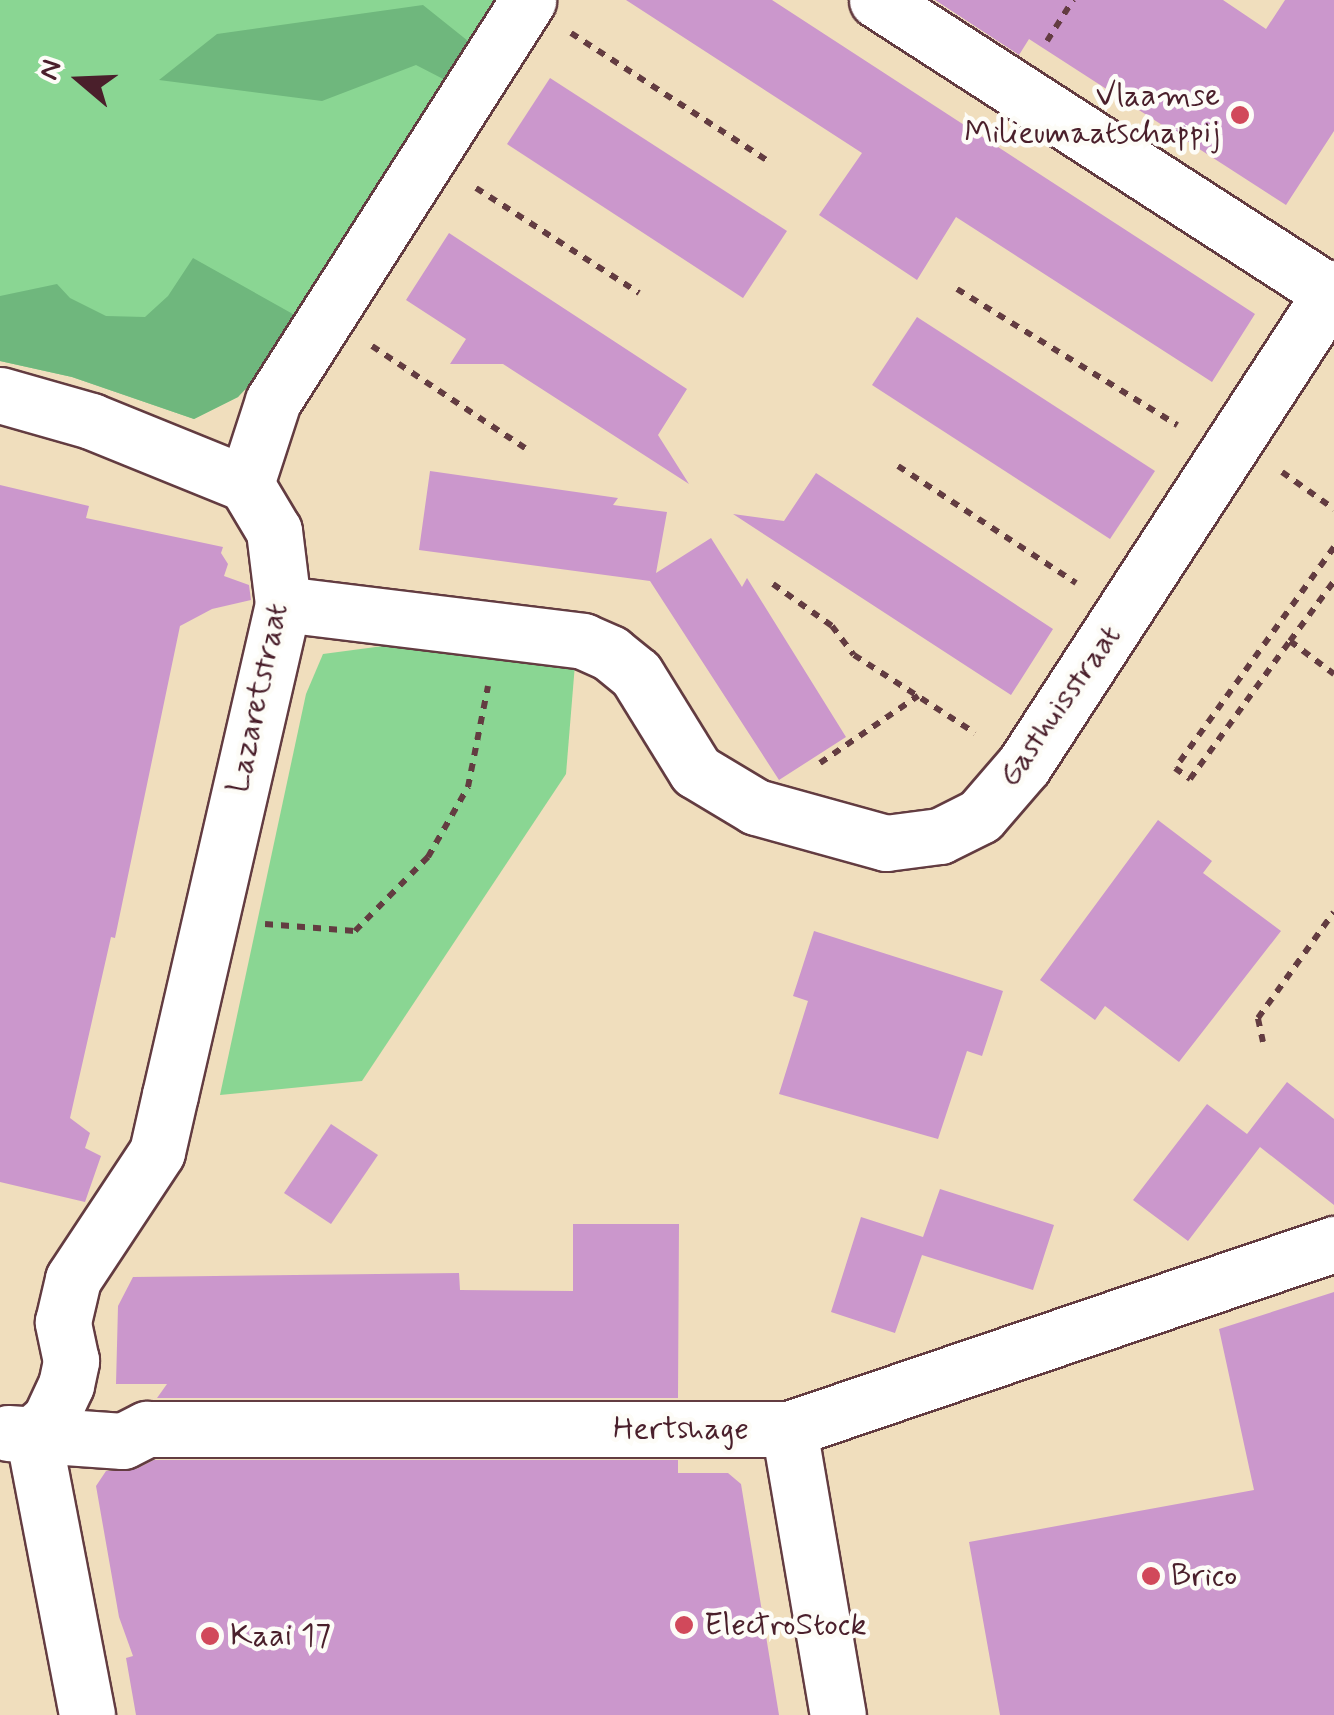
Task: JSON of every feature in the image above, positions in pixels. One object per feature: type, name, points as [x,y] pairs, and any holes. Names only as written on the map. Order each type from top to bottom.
[{"type":"street","points":[[877,0],[1332,291]]},
{"type":"street","points":[[0,396],[91,421],[246,484],[273,401],[527,2]]},
{"type":"street","name":"Gasthuisstraat","points":[[282,604],[583,642],[610,654],[636,674],[696,771],[756,807],[886,843],[940,836],[980,816],[1024,765],[1332,291]]},
{"type":"street","name":"Lazaretstraat","points":[[17,1433],[50,1418],[66,1385],[71,1361],[62,1322],[73,1280],[156,1152],[282,604],[274,531],[246,484]]},
{"type":"street","name":"Hertshage","points":[[17,1433],[122,1442],[146,1429],[790,1429],[1334,1244]]},
{"type":"street","points":[[790,1429],[838,1715]]},
{"type":"street","points":[[17,1433],[86,1715]]},
{"type":"path","points":[[527,2],[772,163]]},
{"type":"path","points":[[429,158],[639,293]]},
{"type":"path","points":[[956,289],[1227,456]]},
{"type":"path","points":[[414,373],[525,448]]},
{"type":"path","points":[[898,466],[1061,574]]},
{"type":"path","points":[[1334,547],[1174,768],[1190,778],[1334,581]]},
{"type":"path","points":[[773,584],[832,626],[854,655],[1024,765]]},
{"type":"path","points":[[270,924],[354,932],[428,856],[468,787],[488,687],[490,630]]},
{"type":"path","points":[[1290,641],[1334,674]]},
{"type":"path","points":[[756,807],[918,696]]},
{"type":"path","points":[[1263,1042],[1258,1018],[1334,912]]},
{"type":"green space","points":[[0,0],[503,0],[357,231],[238,397],[194,419],[72,377],[0,361]]},
{"type":"green space","points":[[423,5],[473,45],[449,82],[416,65],[322,101],[159,80],[217,34]]},
{"type":"green space","points":[[193,258],[300,318],[266,368],[238,397],[194,419],[72,377],[0,361],[0,296],[57,284],[70,298],[106,316],[145,317],[168,296]]},
{"type":"green space","points":[[421,641],[575,664],[566,774],[362,1081],[220,1095],[306,694],[323,654]]},
{"type":"building","points":[[626,0],[772,0],[1255,314],[1212,382],[956,217],[917,280],[819,215],[862,153]]},
{"type":"building","name":"Vlaamse Milieumaatschappij","points":[[935,0],[1223,0],[1266,29],[1285,0],[1334,0],[1334,131],[1286,205],[1029,39],[1019,55]]},
{"type":"building","points":[[550,78],[787,231],[743,298],[507,144]]},
{"type":"building","points":[[449,233],[687,389],[658,435],[689,484],[503,364],[450,364],[466,339],[406,300]]},
{"type":"building","points":[[917,317],[1155,471],[1110,539],[872,385]]},
{"type":"building","points":[[430,471],[618,498],[613,505],[667,512],[656,573],[711,538],[742,587],[747,578],[846,737],[779,780],[650,581],[419,550]]},
{"type":"building","points":[[816,473],[1053,629],[1011,695],[733,514],[784,521]]},
{"type":"building","points":[[0,485],[89,506],[86,518],[223,547],[221,553],[228,564],[224,576],[249,585],[251,600],[212,609],[180,626],[115,938],[111,937],[70,1118],[90,1133],[85,1148],[101,1156],[85,1202],[0,1182]]},
{"type":"building","points":[[1158,820],[1212,861],[1203,873],[1281,931],[1179,1062],[1105,1006],[1095,1020],[1040,980]]},
{"type":"building","points":[[814,931],[1003,991],[982,1056],[967,1051],[938,1139],[779,1094],[808,1001],[793,996]]},
{"type":"building","points":[[1287,1082],[1334,1119],[1334,1205],[1260,1147],[1188,1241],[1133,1200],[1207,1104],[1247,1134]]},
{"type":"building","points":[[331,1124],[378,1155],[331,1224],[284,1193]]},
{"type":"building","points":[[940,1189],[1054,1225],[1033,1290],[922,1255],[895,1333],[831,1312],[861,1217],[923,1237]]},
{"type":"building","points":[[573,1224],[679,1224],[678,1398],[157,1398],[167,1384],[116,1384],[118,1306],[133,1277],[459,1273],[460,1290],[573,1291]]},
{"type":"building","name":"Brico","points":[[1334,1292],[1334,1715],[1000,1715],[969,1542],[1254,1490],[1219,1329]]},
{"type":"building","points":[[154,1460],[678,1460],[678,1473],[728,1473],[741,1484],[779,1715],[136,1715],[126,1658],[133,1656],[119,1617],[96,1486],[106,1471],[136,1469]]},
{"type":"place","name":"Vlaamse Milieumaatschappij","points":[[1240,115]]},
{"type":"place","name":"Brico","points":[[1151,1576]]},
{"type":"place","name":"ElectroStock","points":[[684,1625]]},
{"type":"place","name":"Kaai 17","points":[[210,1636]]}]
